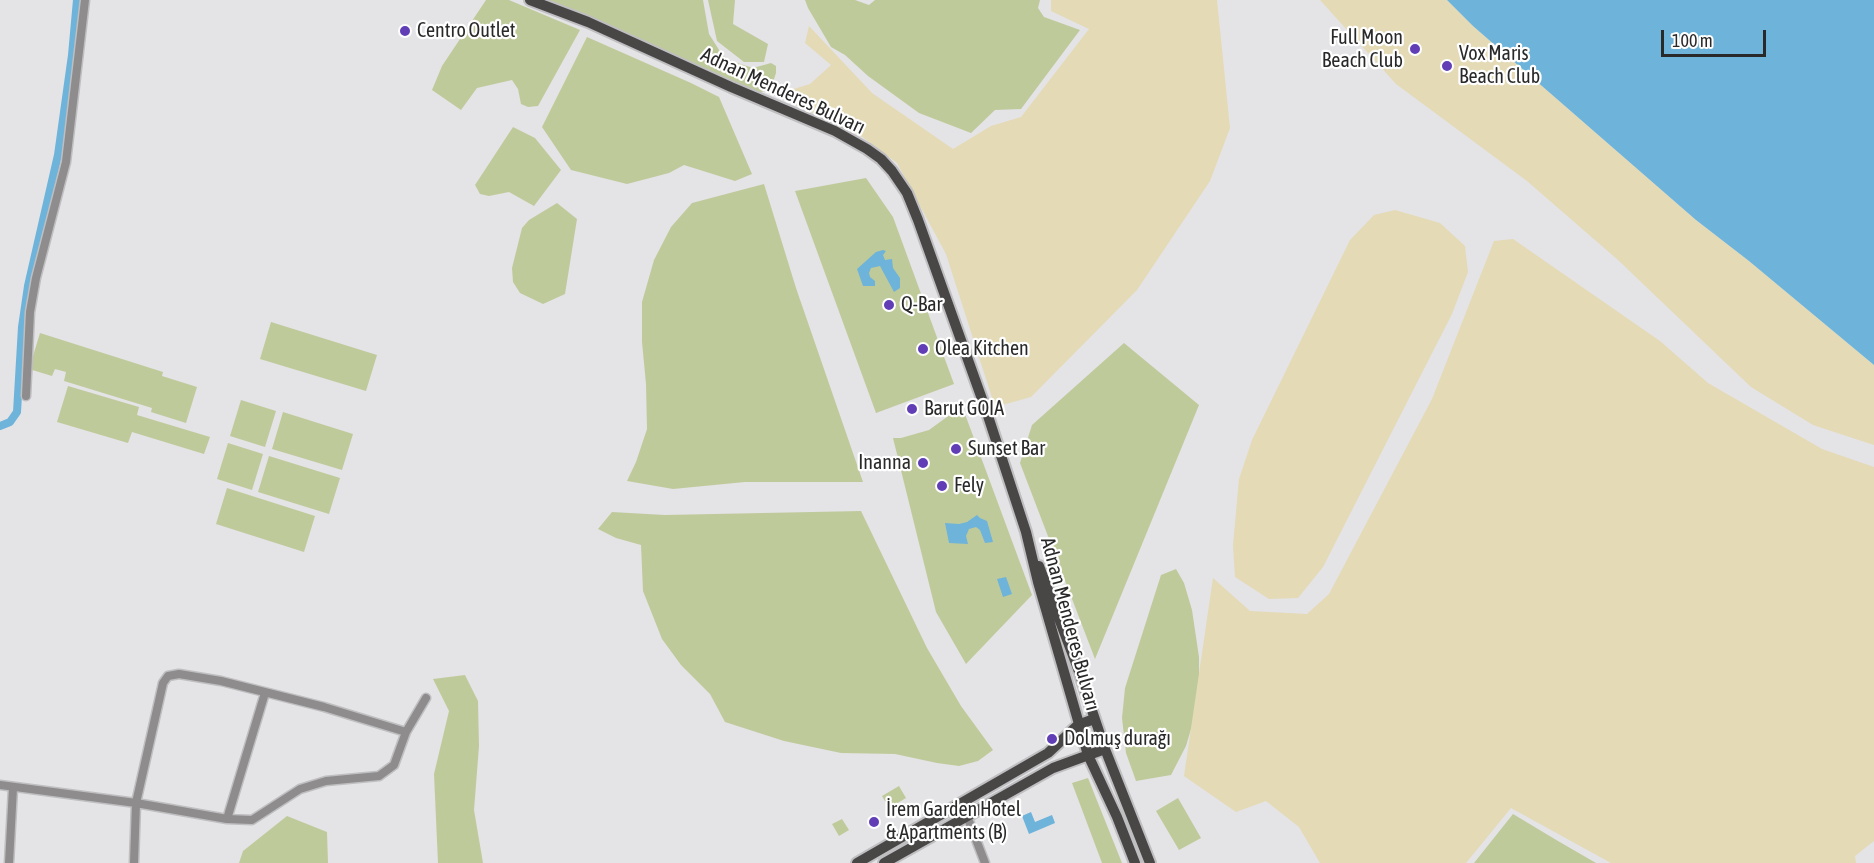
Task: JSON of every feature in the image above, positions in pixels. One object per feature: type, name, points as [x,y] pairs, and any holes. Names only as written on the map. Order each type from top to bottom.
[{"type":"main road","name":"Adnan Menderes Bulvarı","points":[[530,0],[588,22],[835,132],[881,159],[892,171],[907,193],[918,220],[998,444],[1026,532],[1105,749]]},
{"type":"main road","name":"Adnan Menderes Bulvarı","points":[[1026,532],[1038,582],[1088,755]]},
{"type":"main road","points":[[857,863],[1048,753],[1078,725],[1094,719]]},
{"type":"main road","points":[[884,863],[1053,768],[1105,749],[1150,863]]},
{"type":"main road","points":[[1088,755],[1117,817],[1135,863]]},
{"type":"street","points":[[26,396],[30,312],[36,278],[66,162],[85,0]]},
{"type":"street","points":[[134,863],[136,803],[163,682],[168,676],[179,674],[196,676],[324,707],[406,732]]},
{"type":"street","points":[[226,819],[265,693]]},
{"type":"street","points":[[0,785],[136,803],[226,819],[252,820],[300,789],[326,781],[379,776],[394,765],[406,732],[426,698]]},
{"type":"street","points":[[9,863],[13,788]]},
{"type":"street","points":[[967,816],[985,863]]},
{"type":"green space","points":[[486,0],[509,0],[580,30],[538,106],[528,107],[521,104],[518,89],[512,80],[477,88],[461,110],[432,90],[442,66]]},
{"type":"green space","points":[[546,0],[703,0],[709,34],[721,53],[728,60],[753,68],[771,63],[776,66],[772,85],[756,94]]},
{"type":"green space","points":[[708,0],[735,0],[733,24],[768,44],[764,62],[744,62],[717,41]]},
{"type":"green space","points":[[805,0],[855,0],[869,5],[875,0],[1040,0],[1038,8],[1044,17],[1080,30],[1021,109],[995,110],[971,133],[919,113],[868,76],[845,55],[831,47]]},
{"type":"green space","points":[[587,37],[719,97],[752,174],[735,181],[684,165],[669,173],[627,184],[571,170],[542,127]]},
{"type":"green space","points":[[513,127],[535,138],[561,170],[534,206],[509,192],[489,196],[480,194],[475,185]]},
{"type":"green space","points":[[866,178],[893,217],[954,384],[876,413],[795,191]]},
{"type":"green space","points":[[764,184],[796,288],[863,482],[745,482],[673,489],[627,481],[647,429],[642,302],[654,260],[671,227],[692,203]]},
{"type":"green space","points":[[557,203],[577,219],[565,294],[543,304],[520,293],[513,282],[512,268],[522,228],[529,220]]},
{"type":"green space","points":[[271,322],[377,355],[366,391],[260,359]]},
{"type":"green space","points":[[40,333],[163,372],[162,376],[197,387],[186,423],[151,412],[152,408],[64,381],[66,372],[55,369],[52,376],[29,369]]},
{"type":"green space","points":[[1124,343],[1199,405],[1095,659],[1020,463],[1032,425]]},
{"type":"green space","points":[[68,386],[139,407],[137,415],[210,437],[204,454],[132,432],[128,443],[57,422]]},
{"type":"green space","points":[[241,400],[276,411],[265,447],[230,436]]},
{"type":"green space","points":[[962,406],[1032,595],[966,664],[936,612],[893,438],[929,430]]},
{"type":"green space","points":[[283,412],[353,434],[342,470],[272,449]]},
{"type":"green space","points":[[228,443],[263,454],[252,490],[217,479]]},
{"type":"green space","points":[[269,456],[340,478],[329,514],[258,492]]},
{"type":"green space","points":[[227,488],[315,516],[304,552],[216,524]]},
{"type":"green space","points":[[861,511],[927,648],[961,706],[993,750],[978,761],[959,766],[895,754],[841,753],[784,741],[725,722],[710,694],[681,665],[662,639],[643,591],[641,545],[616,538],[598,529],[612,512],[665,515]]},
{"type":"green space","points":[[1176,569],[1184,583],[1192,610],[1199,657],[1199,702],[1186,746],[1171,775],[1136,781],[1126,753],[1122,718],[1125,688],[1161,575]]},
{"type":"green space","points":[[465,675],[478,701],[479,746],[474,810],[483,863],[438,863],[434,774],[449,711],[433,679]]},
{"type":"green space","points":[[1088,778],[1122,863],[1102,863],[1072,783]]},
{"type":"green space","points":[[899,786],[906,798],[889,808],[882,796]]},
{"type":"green space","points":[[1178,798],[1201,838],[1179,850],[1156,811]]},
{"type":"green space","points":[[1513,814],[1558,841],[1596,863],[1474,863]]},
{"type":"green space","points":[[287,816],[327,832],[328,863],[239,863],[243,851]]},
{"type":"green space","points":[[842,819],[849,830],[839,836],[832,824]]},
{"type":"sand","points":[[1051,0],[1217,0],[1230,128],[1210,181],[1137,290],[1031,397],[995,407],[946,254],[897,163],[861,136],[774,95],[810,84],[831,65],[805,43],[809,26],[872,93],[953,149],[991,126],[1021,117],[1089,29],[1051,11]]},
{"type":"sand","points":[[1320,0],[1447,0],[1473,26],[1696,220],[1874,365],[1874,445],[1813,425],[1751,387],[1618,260],[1527,181],[1396,84]]},
{"type":"sand","points":[[1395,210],[1440,223],[1465,246],[1468,272],[1452,314],[1323,567],[1298,598],[1269,599],[1235,577],[1233,545],[1239,479],[1252,440],[1350,240],[1374,215]]},
{"type":"sand","points":[[1513,239],[1660,341],[1708,383],[1822,449],[1874,467],[1874,841],[1855,856],[1856,863],[1611,863],[1511,808],[1466,863],[1320,863],[1299,827],[1266,801],[1236,812],[1184,776],[1213,578],[1250,611],[1307,614],[1329,594],[1432,399],[1494,241]]},
{"type":"water","points":[[1447,0],[1874,0],[1874,365],[1696,220],[1473,26]]},
{"type":"water","points":[[886,251],[883,255],[885,260],[892,259],[893,268],[900,278],[900,288],[894,292],[880,266],[871,268],[869,273],[875,281],[875,286],[863,286],[857,269],[876,252]]},
{"type":"water","points":[[977,515],[987,521],[993,542],[985,543],[980,530],[976,527],[969,529],[966,536],[968,544],[949,543],[945,523],[967,522]]},
{"type":"water","points":[[1006,577],[1012,594],[1003,597],[997,579]]},
{"type":"water","points":[[1031,812],[1035,822],[1052,815],[1055,823],[1029,834],[1022,816]]},
{"type":"waterway","points":[[0,426],[10,422],[17,412],[22,327],[28,286],[58,155],[77,0]]},
{"type":"place","name":"Centro Outlet","points":[[405,31]]},
{"type":"place","name":"Full Moon Beach Club","points":[[1415,49]]},
{"type":"place","name":"Vox Maris Beach Club","points":[[1447,66]]},
{"type":"place","name":"Q-Bar","points":[[889,305]]},
{"type":"place","name":"Olea Kitchen","points":[[923,349]]},
{"type":"place","name":"Barut GOIA","points":[[912,409]]},
{"type":"place","name":"Sunset Bar","points":[[956,449]]},
{"type":"place","name":"Inanna","points":[[923,463]]},
{"type":"place","name":"Fely","points":[[942,486]]},
{"type":"place","name":"Dolmuş durağı","points":[[1052,739]]},
{"type":"place","name":"İrem Garden Hotel & Apartments (B)","points":[[874,822]]}]
